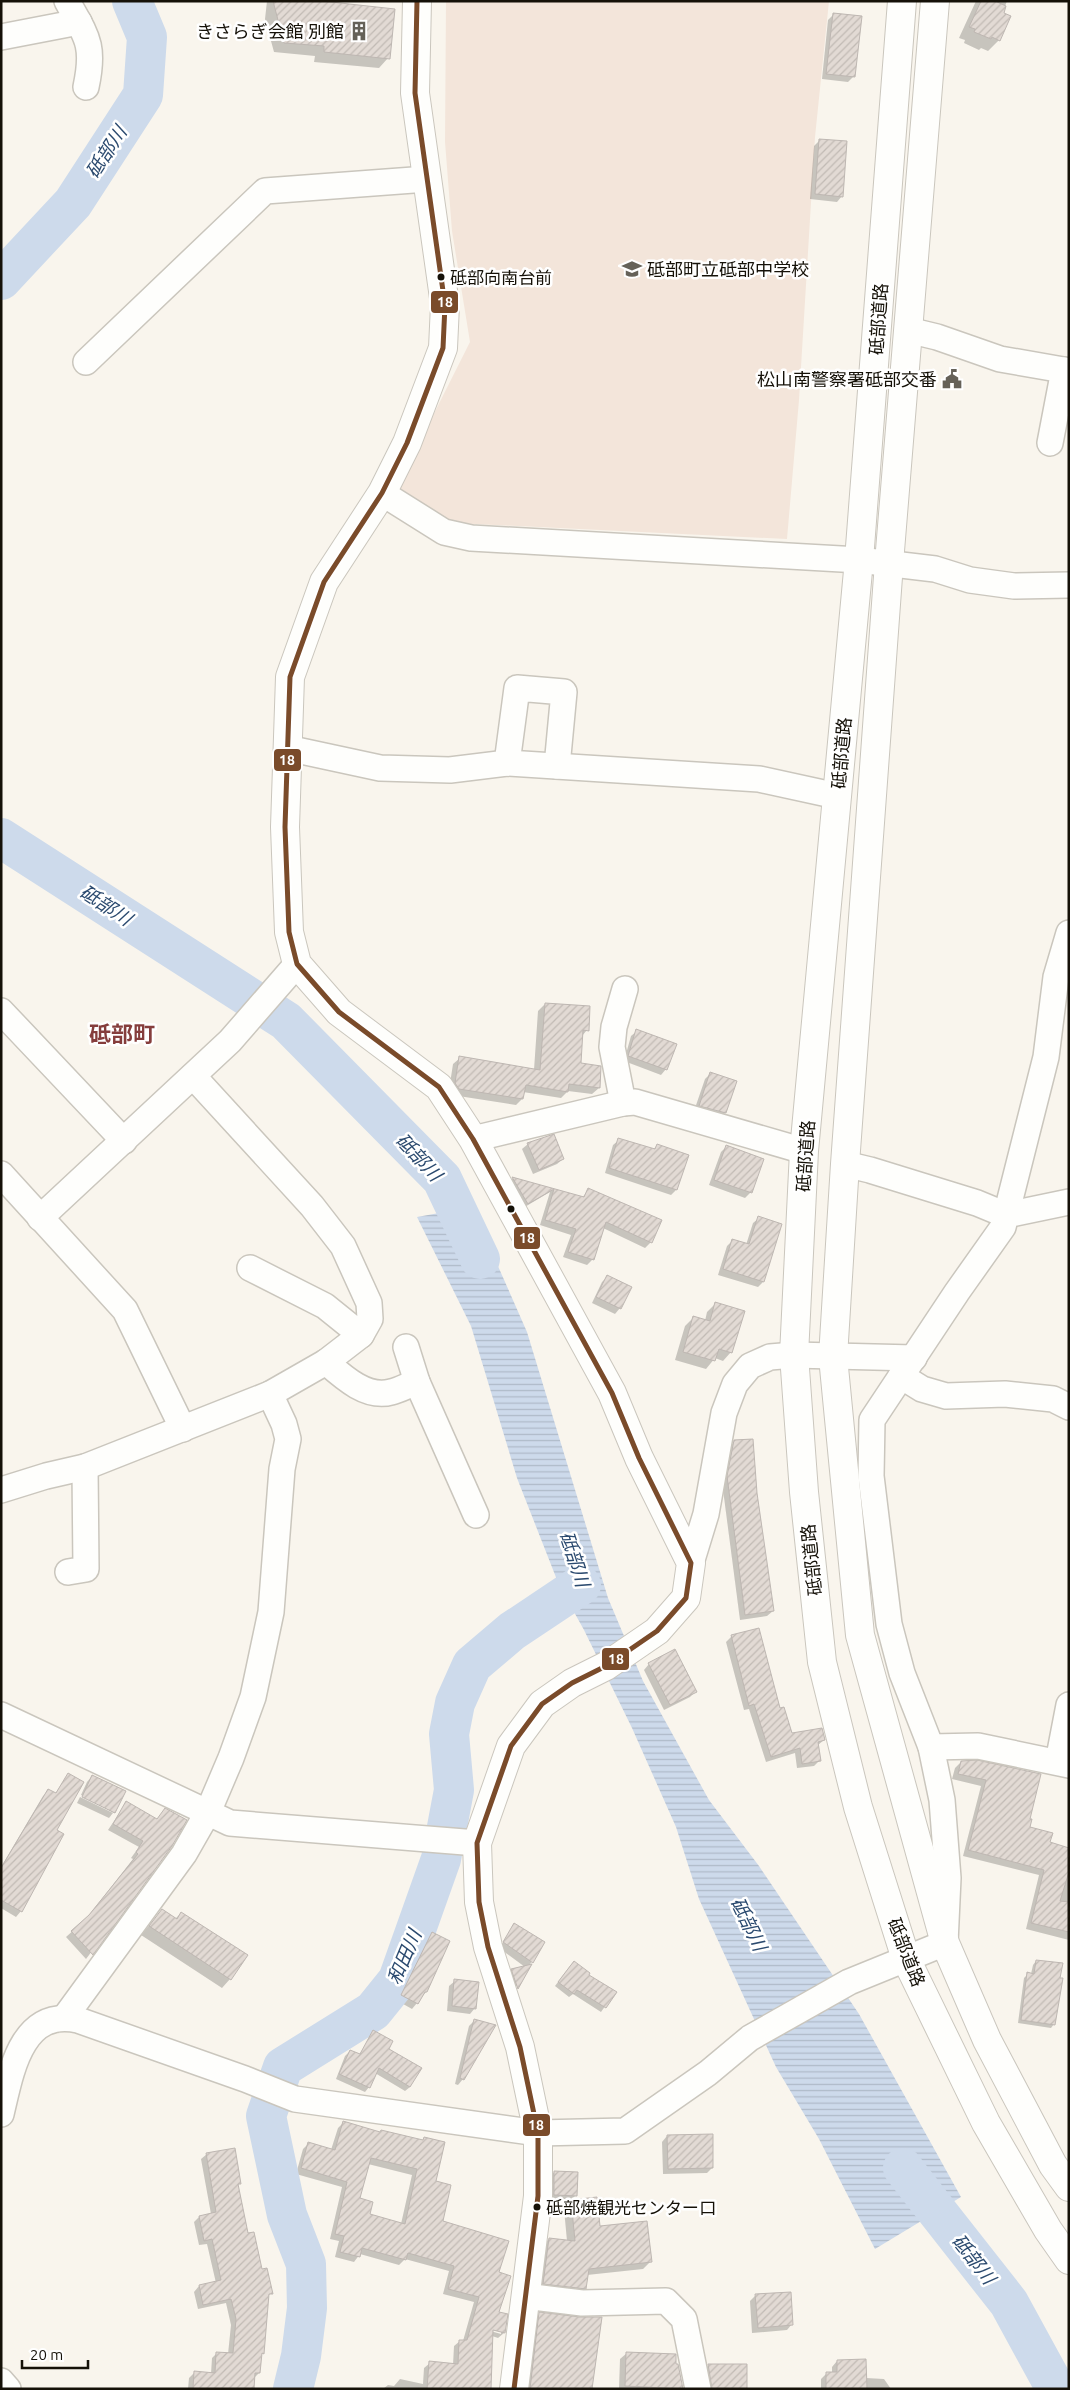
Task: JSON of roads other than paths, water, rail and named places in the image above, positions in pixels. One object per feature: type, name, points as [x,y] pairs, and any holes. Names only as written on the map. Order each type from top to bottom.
[{"type":"main road","points":[[417,1],[414,94],[445,305],[443,348],[414,427],[382,493],[324,582],[307,625],[290,678],[285,827],[289,932],[297,964],[339,1012],[439,1087],[473,1139],[612,1393],[639,1458],[691,1563],[686,1598],[657,1631],[606,1666],[572,1683],[542,1704],[510,1746],[471,1842],[479,1902],[488,1947],[520,2047],[538,2133],[538,2196],[514,2389]]},
{"type":"main road","name":"砥部道路","points":[[902,1],[859,560],[804,1151],[794,1355],[804,1492],[822,1662],[858,1807],[906,1959],[986,2123],[1048,2230],[1069,2260]]},
{"type":"main road","name":"砥部道路","points":[[936,1],[889,563],[844,1164],[833,1357],[860,1635],[945,1943],[987,2040],[1053,2165],[1069,2187]]},
{"type":"street","points":[[1,37],[73,12],[90,47],[91,63],[86,86]]},
{"type":"street","points":[[86,362],[265,192],[427,179]]},
{"type":"street","points":[[908,330],[937,337],[1000,358],[1066,371],[1050,444]]},
{"type":"street","points":[[382,493],[444,532],[471,538],[859,560],[935,569],[970,580],[1014,586],[1069,585]]},
{"type":"street","points":[[507,763],[517,688],[564,692],[557,766]]},
{"type":"street","points":[[287,748],[380,768],[450,770],[507,763],[557,766],[759,780],[837,796]]},
{"type":"street","points":[[1,2114],[20,2048],[29,2033],[53,2020],[65,2017],[245,2079],[295,2099],[538,2133],[625,2131],[708,2073],[750,2038],[849,1982],[945,1943],[947,1868],[942,1800],[931,1746],[902,1673],[889,1624],[871,1476],[872,1420],[957,1292],[1003,1227],[1046,1057],[1056,977],[1069,933]]},
{"type":"street","points":[[40,1218],[230,1041],[297,964]]},
{"type":"street","points":[[623,1103],[612,1047],[614,1027],[625,989]]},
{"type":"street","points":[[1,1010],[124,1141]]},
{"type":"street","points":[[1,1490],[46,1476],[85,1467],[270,1394],[326,1362],[361,1336],[370,1319],[369,1303],[343,1246],[312,1206],[193,1076]]},
{"type":"street","points":[[473,1139],[623,1103],[635,1102],[804,1151]]},
{"type":"street","points":[[844,1164],[870,1170],[978,1203],[1006,1215],[1069,1202]]},
{"type":"street","points":[[1,1174],[125,1310],[183,1429]]},
{"type":"street","points":[[250,1268],[325,1306],[361,1336]]},
{"type":"street","points":[[406,1347],[416,1382],[476,1515]]},
{"type":"street","points":[[691,1563],[706,1514],[724,1413],[735,1384],[750,1366],[770,1356],[833,1357],[908,1367],[922,1389],[946,1396],[1005,1394],[1053,1399],[1069,1407]]},
{"type":"street","points":[[326,1362],[352,1383],[372,1391],[389,1393],[416,1382]]},
{"type":"street","points":[[65,2017],[178,1862],[208,1812],[231,1758],[253,1697],[272,1612],[282,1469],[288,1439],[284,1424],[270,1394]]},
{"type":"street","points":[[68,1572],[86,1570],[85,1467]]},
{"type":"street","points":[[931,1746],[978,1746],[1063,1763],[1069,1706]]},
{"type":"street","points":[[1,1715],[230,1823],[471,1842]]},
{"type":"street","points":[[525,2296],[582,2303],[666,2301],[684,2318],[698,2389]]},
{"type":"street","points":[[1,2381],[8,2389]]},
{"type":"water","points":[[472,1207],[527,1332],[608,1598],[643,1681],[709,1800],[759,1866],[859,2014],[961,2197],[875,2249],[819,2139],[776,2067],[699,1899],[676,1827],[632,1728],[584,1630],[559,1585],[517,1478],[471,1326],[417,1217]]},
{"type":"waterway","name":"砥部川","points":[[1,280],[73,203],[143,95],[147,37],[132,1]]},
{"type":"waterway","name":"砥部川","points":[[1,838],[286,1021],[442,1179],[480,1259]]},
{"type":"waterway","name":"和田川","points":[[293,2389],[301,2356],[307,2308],[306,2264],[287,2215],[266,2116],[283,2067],[373,2011],[398,1980],[441,1859],[454,1790],[449,1734],[455,1703],[472,1665],[512,1631],[581,1585]]},
{"type":"waterway","name":"砥部川","points":[[903,2168],[1009,2303],[1056,2389]]},
{"type":"place","name":"きさらぎ会館 別館","points":[[359,31]]},
{"type":"place","name":"砥部町立砥部中学校","points":[[632,269]]},
{"type":"place","name":"砥部向南台前","points":[[441,277]]},
{"type":"place","name":"松山南警察署砥部交番","points":[[952,379]]},
{"type":"place","name":"砥部焼観光センター口","points":[[537,2207]]},
{"type":"district","name":"砥部町","points":[[122,1033]]}]
